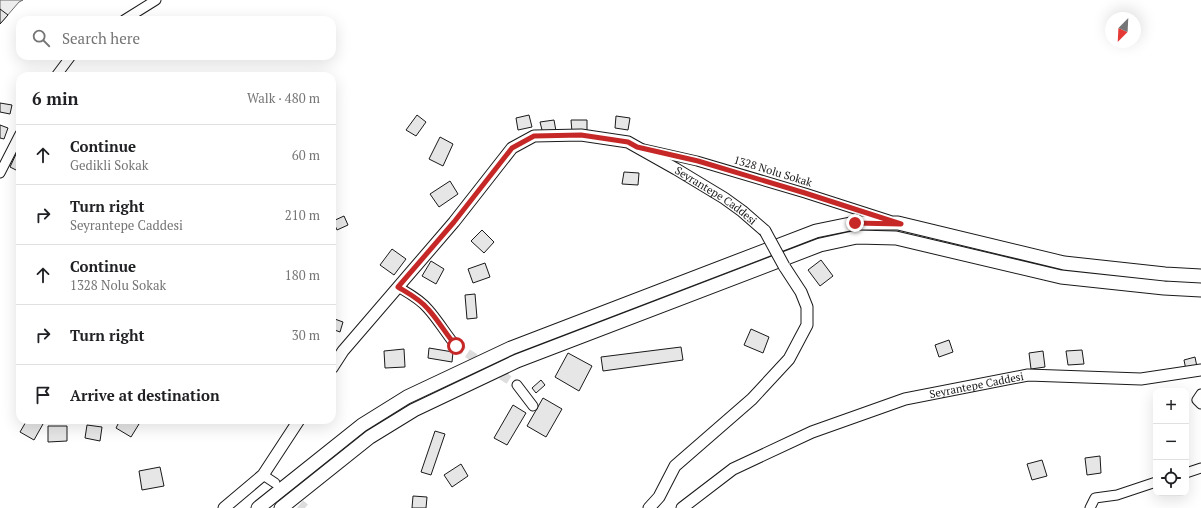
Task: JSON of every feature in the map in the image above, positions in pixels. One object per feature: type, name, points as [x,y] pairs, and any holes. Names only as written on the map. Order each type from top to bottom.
[{"type":"main road","points":[[258,508],[362,425],[407,397],[511,348],[816,231],[855,223],[901,224],[1064,263],[1165,274],[1199,275]]},
{"type":"main road","points":[[281,508],[370,437],[414,410],[517,362],[820,245],[857,237],[896,238],[1061,277],[1164,288],[1201,290]]},
{"type":"street","points":[[130,16],[156,0]]},
{"type":"street","points":[[59,72],[68,60]]},
{"type":"street","name":"Seyrantepe Caddesi","points":[[336,362],[343,351],[454,222],[512,148],[534,136],[581,135],[628,142],[724,198],[765,231],[784,266],[801,292],[807,307],[807,325],[789,359],[752,399],[675,466],[659,497],[649,508]]},
{"type":"street","points":[[0,173],[16,142]]},
{"type":"street","name":"1328 Nolu Sokak","points":[[637,147],[698,161],[901,224]]},
{"type":"street","points":[[398,287],[427,308],[443,331],[456,346]]},
{"type":"street","name":"Seyrantepe Caddesi","points":[[682,508],[733,469],[812,432],[905,399],[1028,375],[1141,379],[1201,370]]},
{"type":"street","points":[[517,385],[533,406]]},
{"type":"street","points":[[1201,394],[1197,400],[1201,404]]},
{"type":"street","points":[[224,508],[263,475],[296,424]]},
{"type":"street","points":[[1189,472],[1201,468]]},
{"type":"street","points":[[263,475],[275,483]]},
{"type":"street","points":[[1090,508],[1095,498],[1117,495],[1153,483]]},
{"type":"shaded area","points":[[0,0],[23,0],[19,2],[0,24]]},
{"type":"building","points":[[0,9],[8,15],[0,24]]},
{"type":"building","points":[[0,103],[12,105],[10,114],[0,112]]},
{"type":"building","points":[[417,115],[426,122],[416,136],[406,130]]},
{"type":"building","points":[[529,115],[532,127],[518,130],[516,118]]},
{"type":"building","points":[[616,116],[630,118],[628,130],[615,128]]},
{"type":"building","points":[[554,120],[556,131],[543,134],[540,122]]},
{"type":"building","points":[[571,120],[587,120],[587,132],[572,132]]},
{"type":"building","points":[[0,125],[8,128],[4,139],[0,138]]},
{"type":"building","points":[[440,137],[453,144],[443,166],[429,159]]},
{"type":"building","points":[[16,154],[16,170],[10,167]]},
{"type":"building","points":[[624,172],[639,173],[638,185],[622,184]]},
{"type":"building","points":[[450,181],[458,194],[439,207],[430,194]]},
{"type":"building","points":[[344,216],[348,225],[337,230],[336,220]]},
{"type":"building","points":[[482,230],[494,242],[484,253],[471,241]]},
{"type":"building","points":[[392,249],[406,259],[394,275],[380,265]]},
{"type":"building","points":[[821,260],[833,276],[820,286],[808,270]]},
{"type":"building","points":[[431,261],[444,269],[436,284],[422,276]]},
{"type":"building","points":[[485,263],[490,277],[473,283],[468,269]]},
{"type":"building","points":[[475,294],[477,318],[467,319],[465,295]]},
{"type":"building","points":[[336,319],[343,322],[340,332],[336,330]]},
{"type":"building","points":[[751,329],[769,337],[763,353],[744,345]]},
{"type":"building","points":[[949,340],[953,352],[939,357],[935,345]]},
{"type":"building","points":[[681,347],[683,360],[603,371],[601,357]]},
{"type":"building","points":[[429,348],[453,352],[452,362],[428,358]]},
{"type":"building","points":[[404,349],[405,367],[385,368],[384,351]]},
{"type":"building","points":[[1082,350],[1084,364],[1068,365],[1066,351]]},
{"type":"building","points":[[1043,351],[1045,367],[1031,369],[1029,353]]},
{"type":"building","points":[[568,353],[592,366],[579,391],[555,377]]},
{"type":"building","points":[[1195,357],[1197,367],[1186,370],[1184,360]]},
{"type":"building","points":[[541,380],[545,385],[536,393],[532,388]]},
{"type":"building","points":[[543,398],[562,409],[546,437],[527,426]]},
{"type":"building","points":[[513,405],[526,413],[507,445],[494,438]]},
{"type":"building","points":[[25,424],[43,424],[34,440],[20,432]]},
{"type":"building","points":[[118,424],[139,424],[131,437],[116,428]]},
{"type":"building","points":[[87,425],[102,427],[100,441],[85,438]]},
{"type":"building","points":[[48,426],[67,426],[67,441],[48,442]]},
{"type":"building","points":[[435,431],[445,434],[431,475],[421,472]]},
{"type":"building","points":[[1100,456],[1101,473],[1087,475],[1085,458]]},
{"type":"building","points":[[1042,460],[1047,476],[1032,480],[1027,464]]},
{"type":"building","points":[[461,464],[468,476],[452,487],[444,475]]},
{"type":"building","points":[[160,467],[164,486],[142,490],[139,471]]},
{"type":"building","points":[[413,496],[427,497],[426,508],[412,508]]},
{"type":"tunnel","points":[[456,346],[517,385]]},
{"type":"tunnel","points":[[290,495],[305,508]]},
{"type":"route","points":[[456,346],[443,331],[427,308],[398,287],[454,222],[512,148],[534,136],[581,135],[628,142],[637,147],[698,161],[901,224],[855,223]]}]
